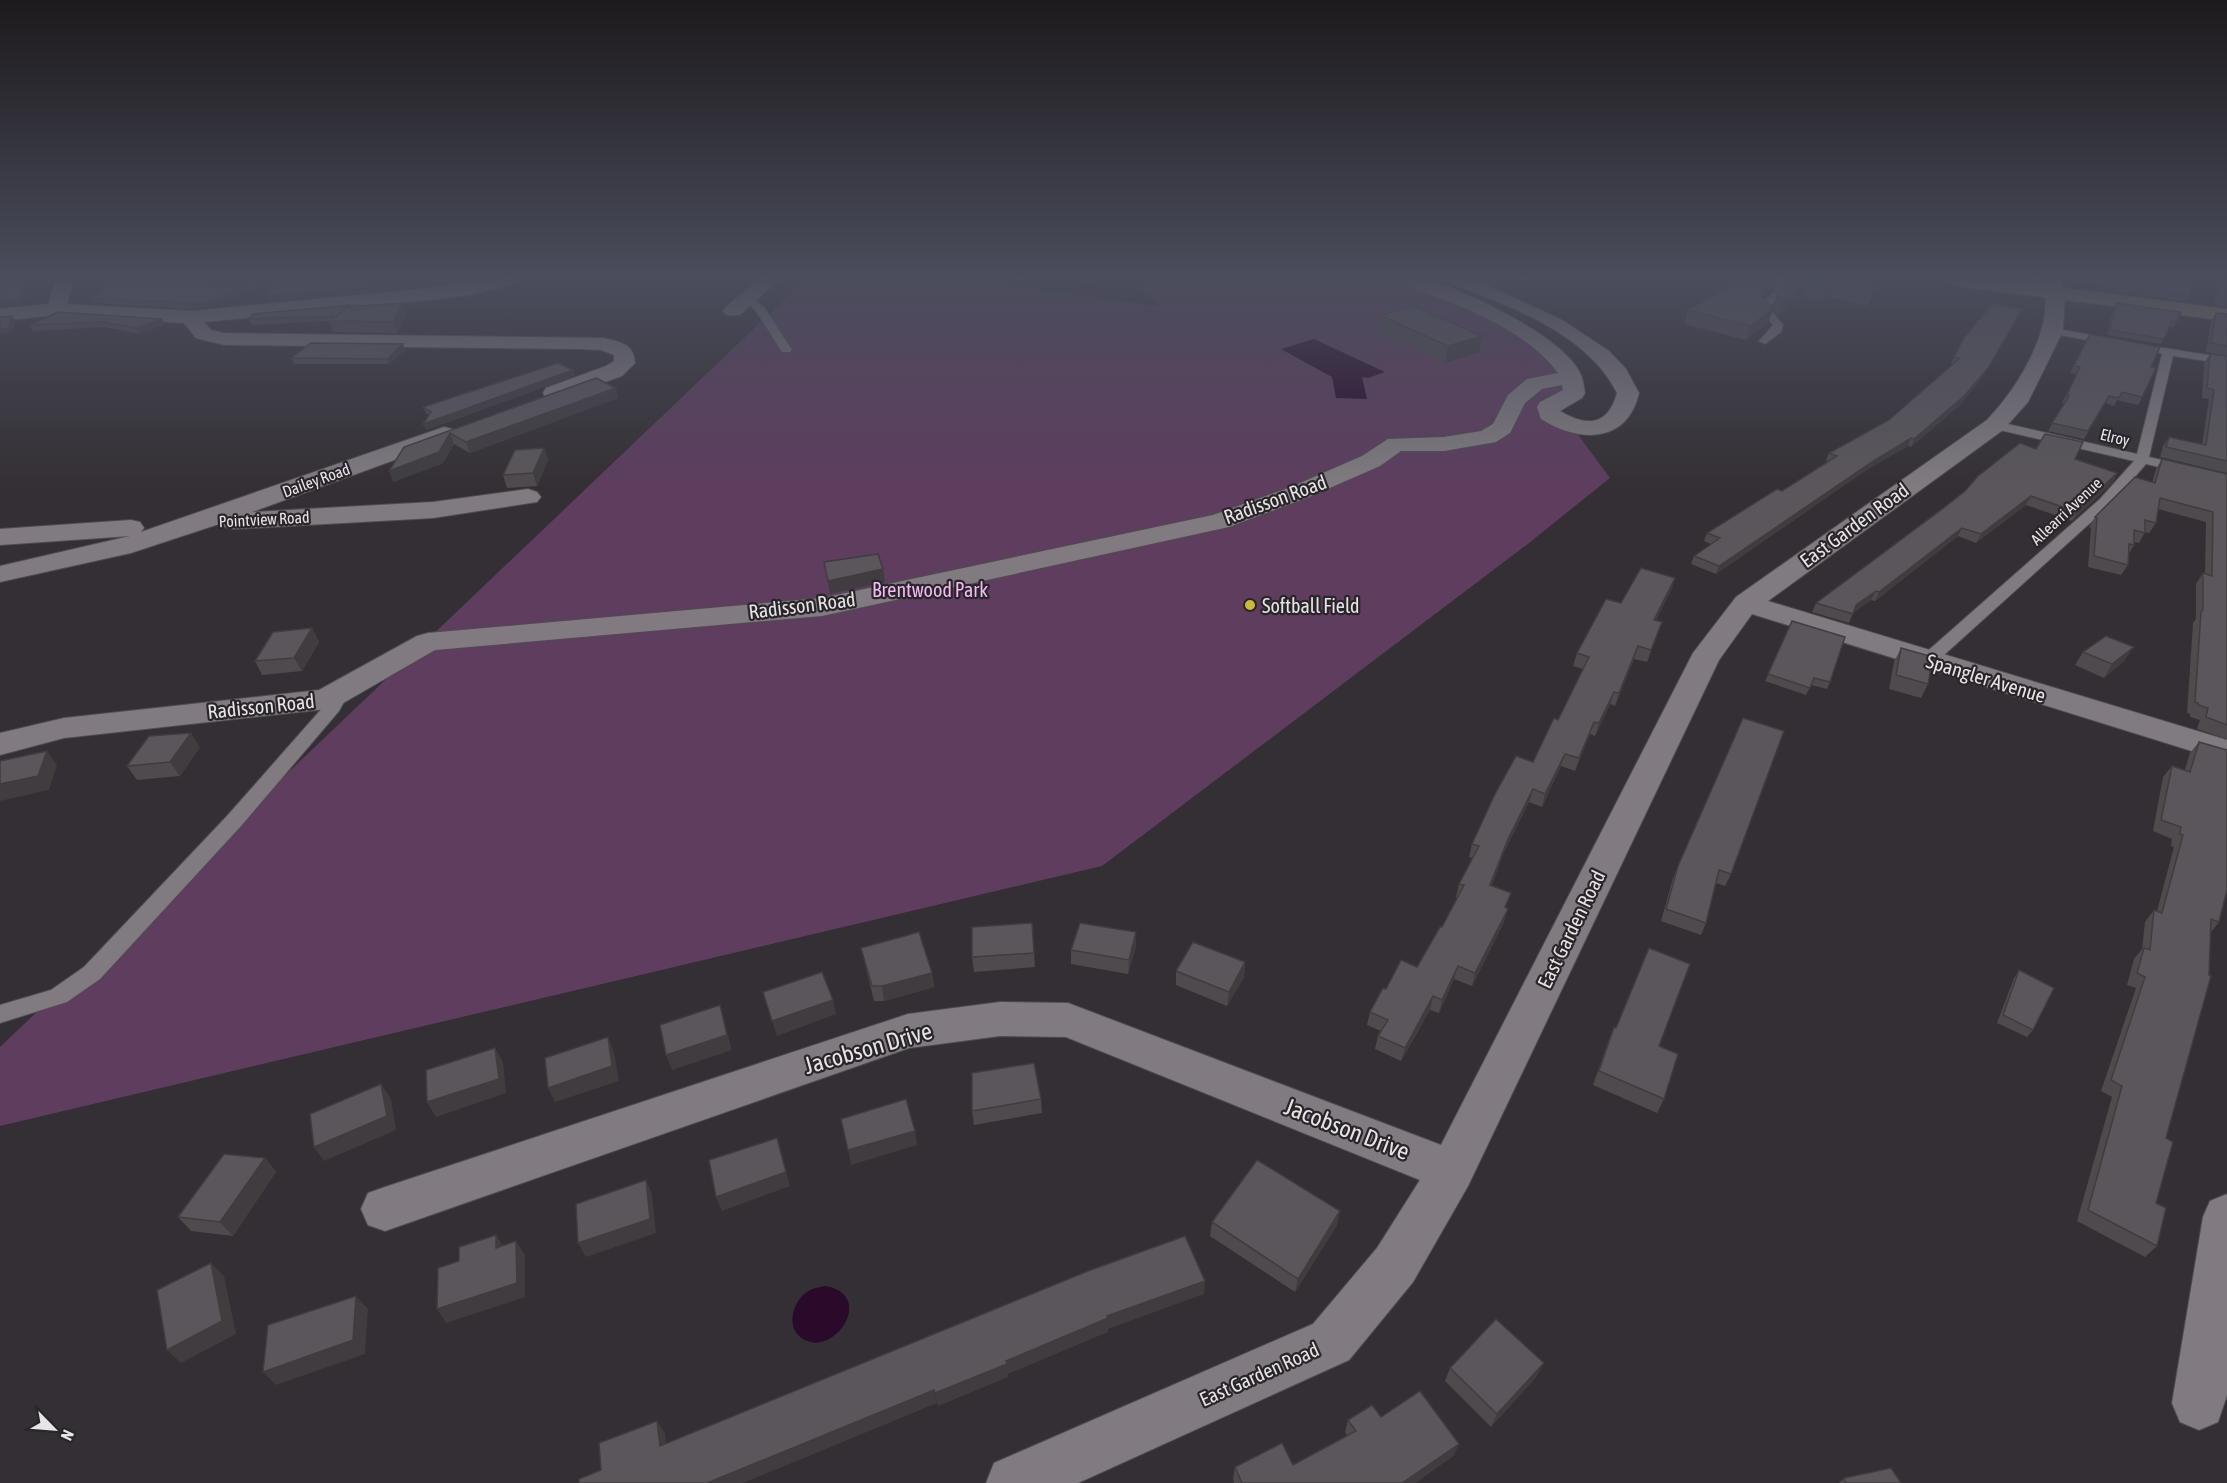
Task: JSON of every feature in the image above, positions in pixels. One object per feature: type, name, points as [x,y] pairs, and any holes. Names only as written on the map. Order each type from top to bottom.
[{"type":"street","points":[[529,402],[614,371],[624,363],[624,352],[617,349]]},
{"type":"street","points":[[1546,349],[1566,367],[1575,384],[1574,393],[1548,407],[1550,414],[1557,420],[1587,427],[1612,424],[1627,400],[1628,393],[1619,374],[1593,349]]},
{"type":"street","name":"East Garden Road","points":[[1014,1483],[1331,1342],[1395,1265],[1452,1171],[1704,659],[1746,603],[1995,424],[2017,402],[2044,349]]},
{"type":"street","name":"Radisson Road","points":[[0,744],[64,728],[327,699],[428,642],[822,607],[1220,521],[1300,492],[1371,461],[1396,444],[1444,444],[1488,437],[1503,428],[1516,400],[1535,384],[1571,377]]},
{"type":"street","name":"Dailey Road","points":[[0,574],[122,547],[198,523],[463,427]]},
{"type":"street","name":"Pointview Road","points":[[0,537],[433,510],[528,497]]},
{"type":"street","name":"Spangler Avenue","points":[[1746,603],[2227,751]]},
{"type":"street","name":"Jacobson Drive","points":[[385,1209],[908,1031],[1000,1019],[1068,1020],[1452,1171]]},
{"type":"street","points":[[2199,1403],[2227,1218]]},
{"type":"lane","points":[[2154,349],[2227,361]]},
{"type":"lane","name":"Allearri Avenue","points":[[1928,660],[2105,502],[2142,460],[2168,351]]},
{"type":"lane","name":"Elroy","points":[[1995,424],[2227,479]]},
{"type":"lane","points":[[0,1014],[20,1010],[59,996],[92,973],[234,821],[333,707],[341,691]]},
{"type":"green space","name":"Brentwood Park","points":[[732,349],[1541,349],[1574,393],[1549,407],[1570,424],[1610,478],[1529,543],[1102,866],[0,1126],[0,1047]]},
{"type":"shaded area","points":[[1281,349],[1336,349],[1385,372],[1368,378],[1362,377],[1367,399],[1336,398],[1332,377]]},
{"type":"shaded area","points":[[825,1286],[841,1292],[848,1302],[849,1313],[844,1325],[835,1335],[824,1341],[811,1342],[799,1336],[795,1331],[792,1321],[794,1309],[804,1294],[814,1288]]},
{"type":"building","points":[[303,349],[397,349],[387,359],[291,358]]},
{"type":"building","points":[[1958,349],[1999,349],[1988,368],[1964,396],[1914,439],[1911,438],[1872,462],[1719,566],[1694,556],[1720,538],[1707,533],[1777,489],[1782,491],[1837,456],[1829,453],[1889,420],[1960,358],[1954,357]]},
{"type":"building","points":[[2082,349],[2159,349],[2151,367],[2156,368],[2142,397],[2122,392],[2119,398],[2109,396],[2088,431],[2052,423],[2069,396],[2067,395],[2080,367],[2074,366]]},
{"type":"building","points":[[2210,354],[2227,356],[2227,461],[2166,447],[2169,437],[2206,445],[2214,390],[2207,388]]},
{"type":"building","points":[[558,363],[573,370],[423,424],[431,412],[423,407]]},
{"type":"building","points":[[596,378],[616,388],[466,442],[450,433],[439,452],[389,471],[404,447]]},
{"type":"building","points":[[2045,434],[2083,442],[2075,459],[2117,473],[2077,512],[2031,496],[1981,534],[1962,528],[1879,592],[1876,591],[1856,605],[1853,614],[1816,603],[1941,510],[1965,491],[1978,476],[2020,443],[2036,449]]},
{"type":"building","points":[[544,448],[533,473],[503,475],[515,450]]},
{"type":"building","points":[[2162,459],[2227,474],[2227,725],[2206,717],[2208,708],[2195,702],[2201,612],[2203,610],[2203,573],[2212,576],[2213,512],[2160,498],[2156,523],[2145,520],[2145,533],[2134,530],[2134,545],[2129,544],[2128,565],[2094,556],[2097,518],[2095,517],[2135,477],[2155,483]]},
{"type":"building","points":[[878,554],[883,569],[828,581],[824,562]]},
{"type":"building","points":[[1641,568],[1675,578],[1654,620],[1662,622],[1651,650],[1638,646],[1619,693],[1614,692],[1599,723],[1594,722],[1579,758],[1565,754],[1545,794],[1533,789],[1508,839],[1490,885],[1511,893],[1505,907],[1508,909],[1475,973],[1458,966],[1442,1000],[1433,996],[1405,1048],[1378,1036],[1388,1020],[1370,1012],[1383,988],[1386,989],[1401,960],[1417,967],[1442,927],[1464,885],[1459,884],[1479,846],[1472,844],[1516,756],[1533,762],[1554,718],[1558,720],[1589,657],[1577,653],[1606,599],[1621,603]]},
{"type":"building","points":[[1792,621],[1845,637],[1830,682],[1814,678],[1810,688],[1768,674]]},
{"type":"building","points":[[312,628],[294,658],[255,661],[273,632]]},
{"type":"building","points":[[2106,636],[2134,647],[2112,664],[2083,652]]},
{"type":"building","points":[[1901,648],[1933,657],[1928,684],[1896,675]]},
{"type":"building","points":[[1743,718],[1784,731],[1731,874],[1719,870],[1706,923],[1666,909],[1678,866]]},
{"type":"building","points":[[191,733],[170,762],[127,766],[149,736]]},
{"type":"building","points":[[2199,742],[2227,750],[2227,890],[2219,922],[2211,919],[2209,975],[2211,976],[2166,1138],[2173,1142],[2156,1203],[2166,1208],[2157,1246],[2088,1210],[2122,1086],[2111,1080],[2145,977],[2137,973],[2144,948],[2150,950],[2154,910],[2162,913],[2183,835],[2180,834],[2181,827],[2161,820],[2172,766],[2190,772]]},
{"type":"building","points":[[47,751],[38,776],[0,784],[0,761]]},
{"type":"building","points":[[1032,923],[1034,953],[972,957],[972,927]]},
{"type":"building","points":[[1080,923],[1136,932],[1129,960],[1071,950]]},
{"type":"building","points":[[919,932],[932,973],[882,986],[872,986],[861,948]]},
{"type":"building","points":[[1193,942],[1245,962],[1229,992],[1176,971]]},
{"type":"building","points":[[1649,948],[1690,964],[1659,1046],[1678,1054],[1664,1099],[1599,1071],[1614,1027],[1616,1028]]},
{"type":"building","points":[[2019,970],[2054,988],[2033,1030],[2003,1015]]},
{"type":"building","points":[[822,972],[833,1000],[772,1021],[763,992]]},
{"type":"building","points":[[720,1005],[727,1035],[666,1055],[660,1025]]},
{"type":"building","points":[[608,1037],[612,1066],[548,1088],[545,1058]]},
{"type":"building","points":[[495,1048],[499,1079],[427,1102],[426,1070]]},
{"type":"building","points":[[1034,1063],[1041,1099],[972,1111],[972,1073]]},
{"type":"building","points":[[381,1084],[387,1116],[314,1147],[310,1114]]},
{"type":"building","points":[[906,1099],[915,1131],[848,1150],[841,1119]]},
{"type":"building","points":[[777,1138],[786,1172],[716,1197],[709,1160]]},
{"type":"building","points":[[224,1154],[265,1158],[220,1222],[178,1217]]},
{"type":"building","points":[[1257,1160],[1340,1211],[1298,1279],[1212,1222]]},
{"type":"building","points":[[646,1180],[650,1219],[578,1243],[576,1204]]},
{"type":"building","points":[[496,1235],[496,1248],[516,1241],[517,1283],[437,1309],[438,1268],[459,1261],[459,1247]]},
{"type":"building","points":[[1185,1236],[1205,1281],[1107,1316],[1108,1318],[1006,1361],[1007,1364],[935,1393],[934,1390],[707,1483],[579,1483],[579,1479],[601,1470],[599,1443],[657,1421],[660,1446],[1088,1271]]},
{"type":"building","points":[[211,1263],[222,1321],[167,1350],[157,1290]]},
{"type":"building","points":[[356,1296],[353,1340],[263,1372],[268,1325]]},
{"type":"building","points":[[1496,1319],[1544,1363],[1497,1414],[1450,1368]]},
{"type":"building","points":[[1420,1391],[1459,1444],[1402,1483],[1242,1483],[1235,1467],[1282,1443],[1293,1465],[1356,1431],[1348,1420],[1372,1405],[1381,1417]]},
{"type":"building","points":[[1891,1468],[1901,1483],[1846,1483],[1844,1478]]},
{"type":"place","name":"Softball Field","points":[[1250,605]]}]
